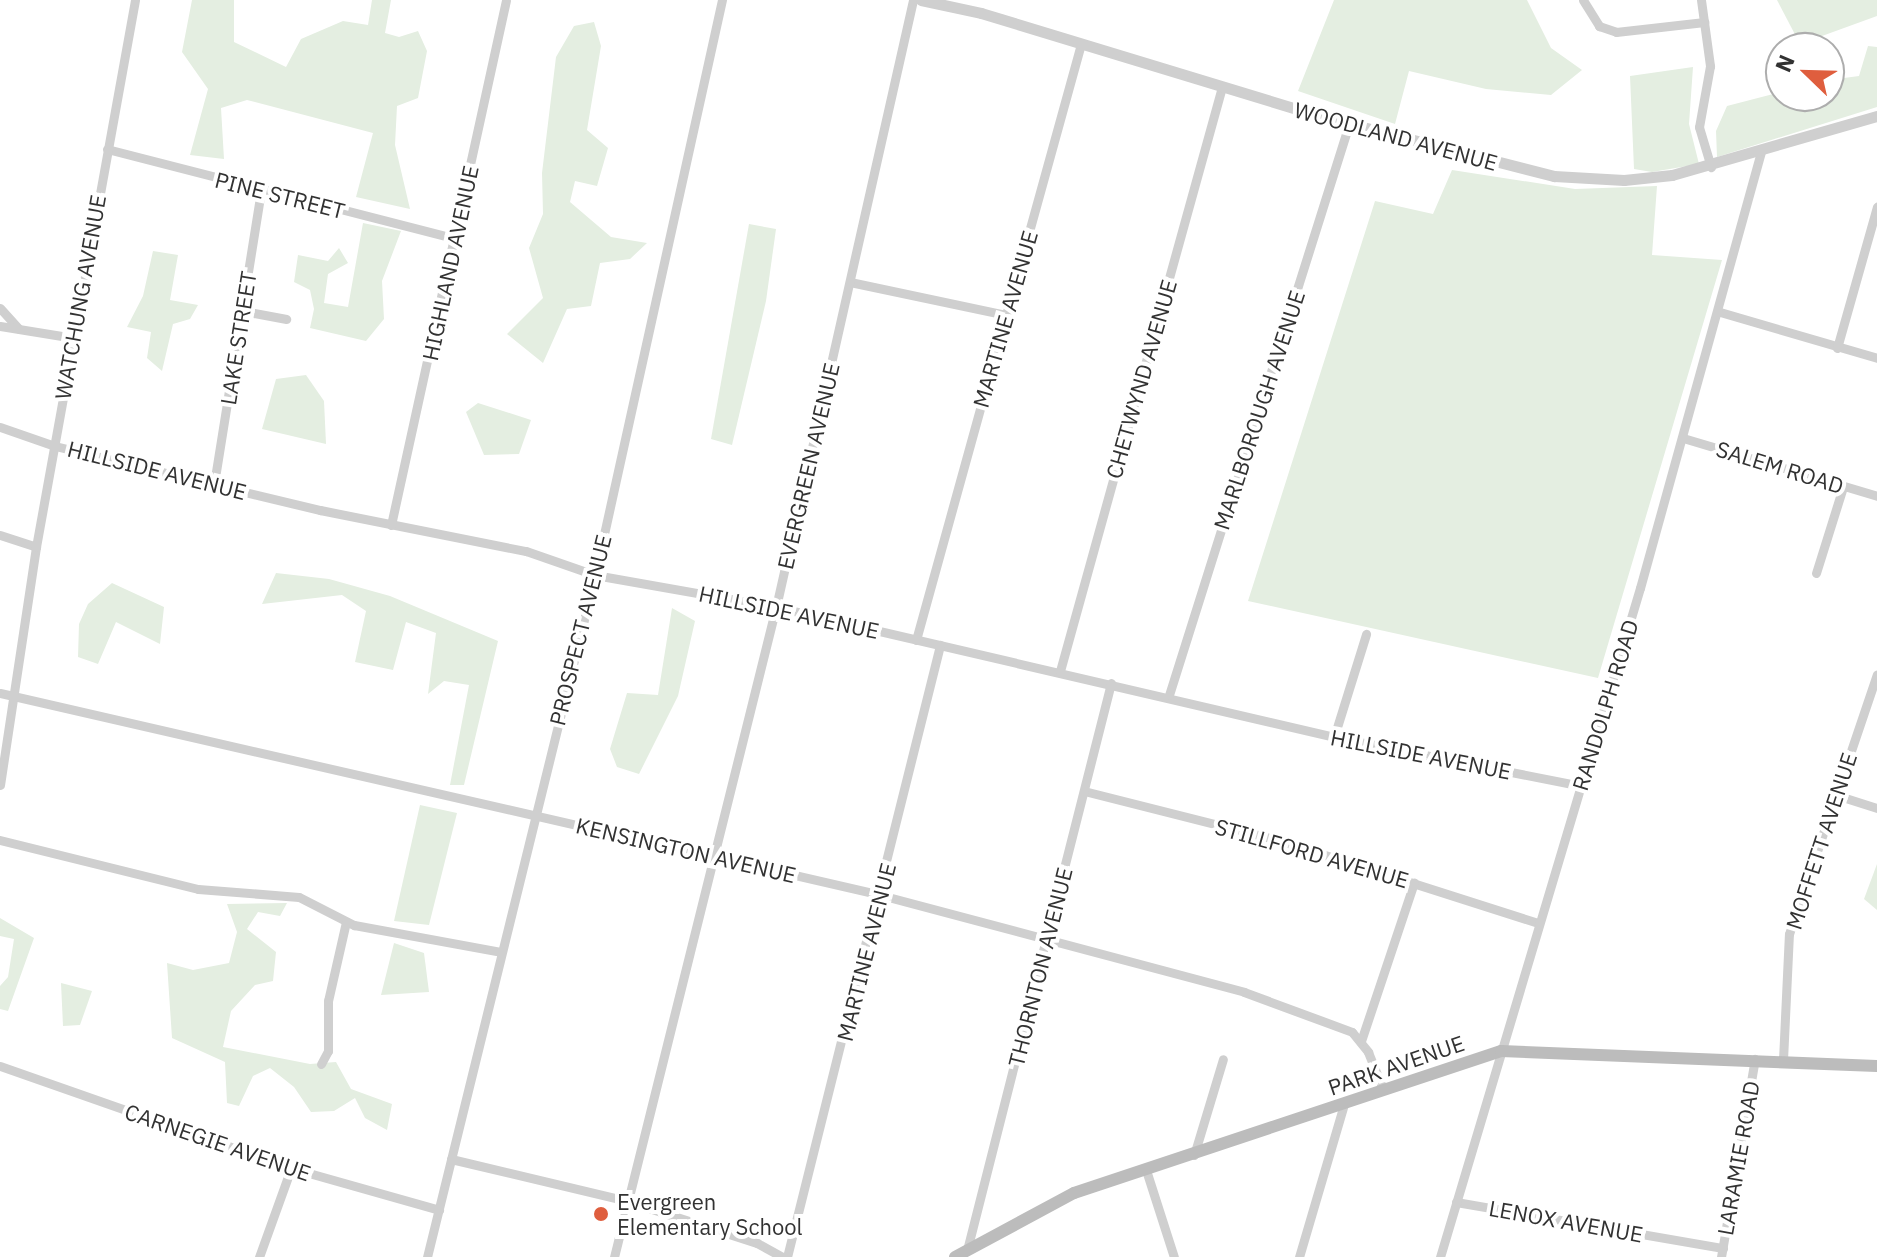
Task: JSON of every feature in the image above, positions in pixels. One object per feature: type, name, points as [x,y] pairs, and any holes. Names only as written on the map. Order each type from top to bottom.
[{"type":"main road","name":"PARK AVENUE","points":[[955,1257],[1074,1193],[1501,1051],[1877,1066]]},
{"type":"street","name":"WATCHUNG AVENUE","points":[[0,785],[36,547],[135,0]]},
{"type":"street","name":"HIGHLAND AVENUE","points":[[391,525],[506,0]]},
{"type":"street","name":"PROSPECT AVENUE","points":[[427,1257],[595,575],[722,0]]},
{"type":"street","name":"EVERGREEN AVENUE","points":[[614,1257],[776,607],[913,0]]},
{"type":"street","name":"WOODLAND AVENUE","points":[[921,0],[1349,124],[1554,176],[1653,178],[1711,167],[1877,116]]},
{"type":"street","points":[[1583,0],[1599,26],[1616,32],[1704,22]]},
{"type":"street","points":[[1701,0],[1710,66],[1699,127],[1711,167]]},
{"type":"street","name":"MARTINE AVENUE","points":[[916,640],[1081,44]]},
{"type":"street","name":"CHETWYND AVENUE","points":[[1060,671],[1222,87]]},
{"type":"street","name":"MARLBOROUGH AVENUE","points":[[1169,695],[1349,124]]},
{"type":"street","name":"PINE STREET","points":[[107,149],[261,191],[454,238]]},
{"type":"street","name":"RANDOLPH ROAD","points":[[1440,1257],[1720,312],[1761,151]]},
{"type":"street","name":"LAKE STREET","points":[[214,484],[261,191]]},
{"type":"street","points":[[1837,348],[1877,207]]},
{"type":"street","points":[[850,282],[1006,315]]},
{"type":"street","points":[[0,308],[19,329]]},
{"type":"street","points":[[243,311],[286,319]]},
{"type":"street","points":[[1720,312],[1877,358]]},
{"type":"street","points":[[0,326],[74,338]]},
{"type":"street","name":"HILLSIDE AVENUE","points":[[0,427],[55,446],[214,484],[391,525],[526,551],[595,575],[776,607],[1169,695],[1334,737],[1581,786]]},
{"type":"street","name":"SALEM ROAD","points":[[1683,438],[1877,496]]},
{"type":"street","points":[[1816,573],[1843,487]]},
{"type":"street","points":[[0,535],[36,547]]},
{"type":"street","points":[[1334,737],[1366,634]]},
{"type":"street","name":"MARTINE AVENUE","points":[[784,1257],[881,896],[940,645]]},
{"type":"street","name":"MOFFETT AVENUE","points":[[1783,1060],[1789,934],[1877,674]]},
{"type":"street","name":"THORNTON AVENUE","points":[[967,1250],[1111,683]]},
{"type":"street","name":"KENSINGTON AVENUE","points":[[0,693],[881,896],[1244,992],[1331,1021],[1361,1041]]},
{"type":"street","name":"STILLFORD AVENUE","points":[[1084,791],[1278,840],[1538,923]]},
{"type":"street","points":[[1836,795],[1877,808]]},
{"type":"street","points":[[0,840],[190,888],[299,897],[346,922],[501,952]]},
{"type":"street","points":[[1383,1089],[1361,1041],[1414,883]]},
{"type":"street","points":[[321,1064],[328,1051],[328,1001],[346,922]]},
{"type":"street","points":[[1194,1155],[1223,1059]]},
{"type":"street","name":"LARAMIE ROAD","points":[[1722,1252],[1755,1059]]},
{"type":"street","name":"CARNEGIE AVENUE","points":[[0,1066],[291,1168],[439,1210]]},
{"type":"street","points":[[1299,1257],[1344,1104]]},
{"type":"street","points":[[451,1159],[627,1201],[757,1243],[784,1257]]},
{"type":"street","points":[[259,1257],[291,1168]]},
{"type":"street","points":[[1146,1170],[1174,1257]]},
{"type":"street","name":"LENOX AVENUE","points":[[1456,1202],[1722,1252]]},
{"type":"shaded area","points":[[192,0],[234,0],[234,42],[286,67],[301,39],[343,21],[368,25],[372,0],[391,0],[385,33],[399,37],[418,31],[427,51],[418,98],[397,106],[395,145],[410,209],[356,197],[373,133],[247,100],[221,108],[224,159],[190,155],[208,89],[182,52]]},
{"type":"shaded area","points":[[1334,0],[1527,0],[1551,48],[1582,70],[1551,95],[1486,89],[1409,71],[1395,124],[1298,91]]},
{"type":"shaded area","points":[[1777,0],[1877,0],[1877,16],[1833,32],[1794,32]]},
{"type":"shaded area","points":[[594,22],[601,46],[587,130],[608,148],[597,186],[575,181],[570,202],[611,237],[647,243],[630,259],[600,263],[591,306],[567,309],[543,363],[507,334],[543,298],[529,248],[543,214],[542,173],[556,57],[574,26]]},
{"type":"shaded area","points":[[1868,46],[1877,47],[1877,107],[1717,157],[1716,131],[1727,106],[1765,96],[1765,112],[1845,112],[1845,78],[1859,76]]},
{"type":"shaded area","points":[[1693,67],[1689,124],[1699,164],[1652,172],[1634,169],[1630,76]]},
{"type":"shaded area","points":[[1452,170],[1575,189],[1657,186],[1652,255],[1722,260],[1598,678],[1248,601],[1375,201],[1433,214]]},
{"type":"shaded area","points":[[363,223],[401,231],[382,281],[384,319],[366,341],[310,328],[314,309],[310,290],[294,282],[298,255],[328,261],[339,248],[348,263],[328,274],[324,303],[348,307]]},
{"type":"shaded area","points":[[749,224],[776,229],[766,301],[732,445],[711,439]]},
{"type":"shaded area","points":[[153,251],[178,255],[170,300],[198,305],[190,319],[173,324],[162,371],[147,358],[151,332],[127,327],[143,296]]},
{"type":"shaded area","points":[[306,375],[324,401],[326,444],[262,429],[276,379]]},
{"type":"shaded area","points":[[478,403],[531,420],[519,454],[484,455],[466,412]]},
{"type":"shaded area","points":[[276,573],[329,579],[390,596],[498,641],[464,785],[450,785],[469,685],[444,681],[428,694],[436,633],[406,622],[393,670],[355,662],[366,611],[342,595],[262,604]]},
{"type":"shaded area","points":[[112,583],[164,607],[160,644],[116,622],[98,664],[78,657],[79,624],[88,604]]},
{"type":"shaded area","points":[[672,608],[695,621],[678,696],[639,774],[617,767],[610,749],[627,693],[658,695]]},
{"type":"shaded area","points":[[420,805],[457,813],[429,925],[394,921]]},
{"type":"shaded area","points":[[1877,864],[1877,910],[1864,899]]},
{"type":"shaded area","points":[[287,903],[280,916],[258,912],[247,929],[276,952],[273,981],[255,985],[231,1011],[223,1047],[310,1064],[336,1062],[351,1089],[392,1104],[387,1130],[365,1118],[355,1098],[334,1111],[311,1112],[294,1087],[270,1068],[253,1076],[239,1106],[227,1103],[225,1062],[172,1038],[167,963],[193,970],[229,963],[237,932],[227,904]]},
{"type":"shaded area","points":[[0,918],[34,938],[8,1011],[0,1009],[0,986],[8,977],[14,939],[0,936]]},
{"type":"shaded area","points":[[394,943],[424,953],[429,992],[381,995]]},
{"type":"shaded area","points":[[61,983],[92,991],[80,1025],[63,1026]]},
{"type":"place","name":"Evergreen Elementary School","points":[[601,1214]]}]
